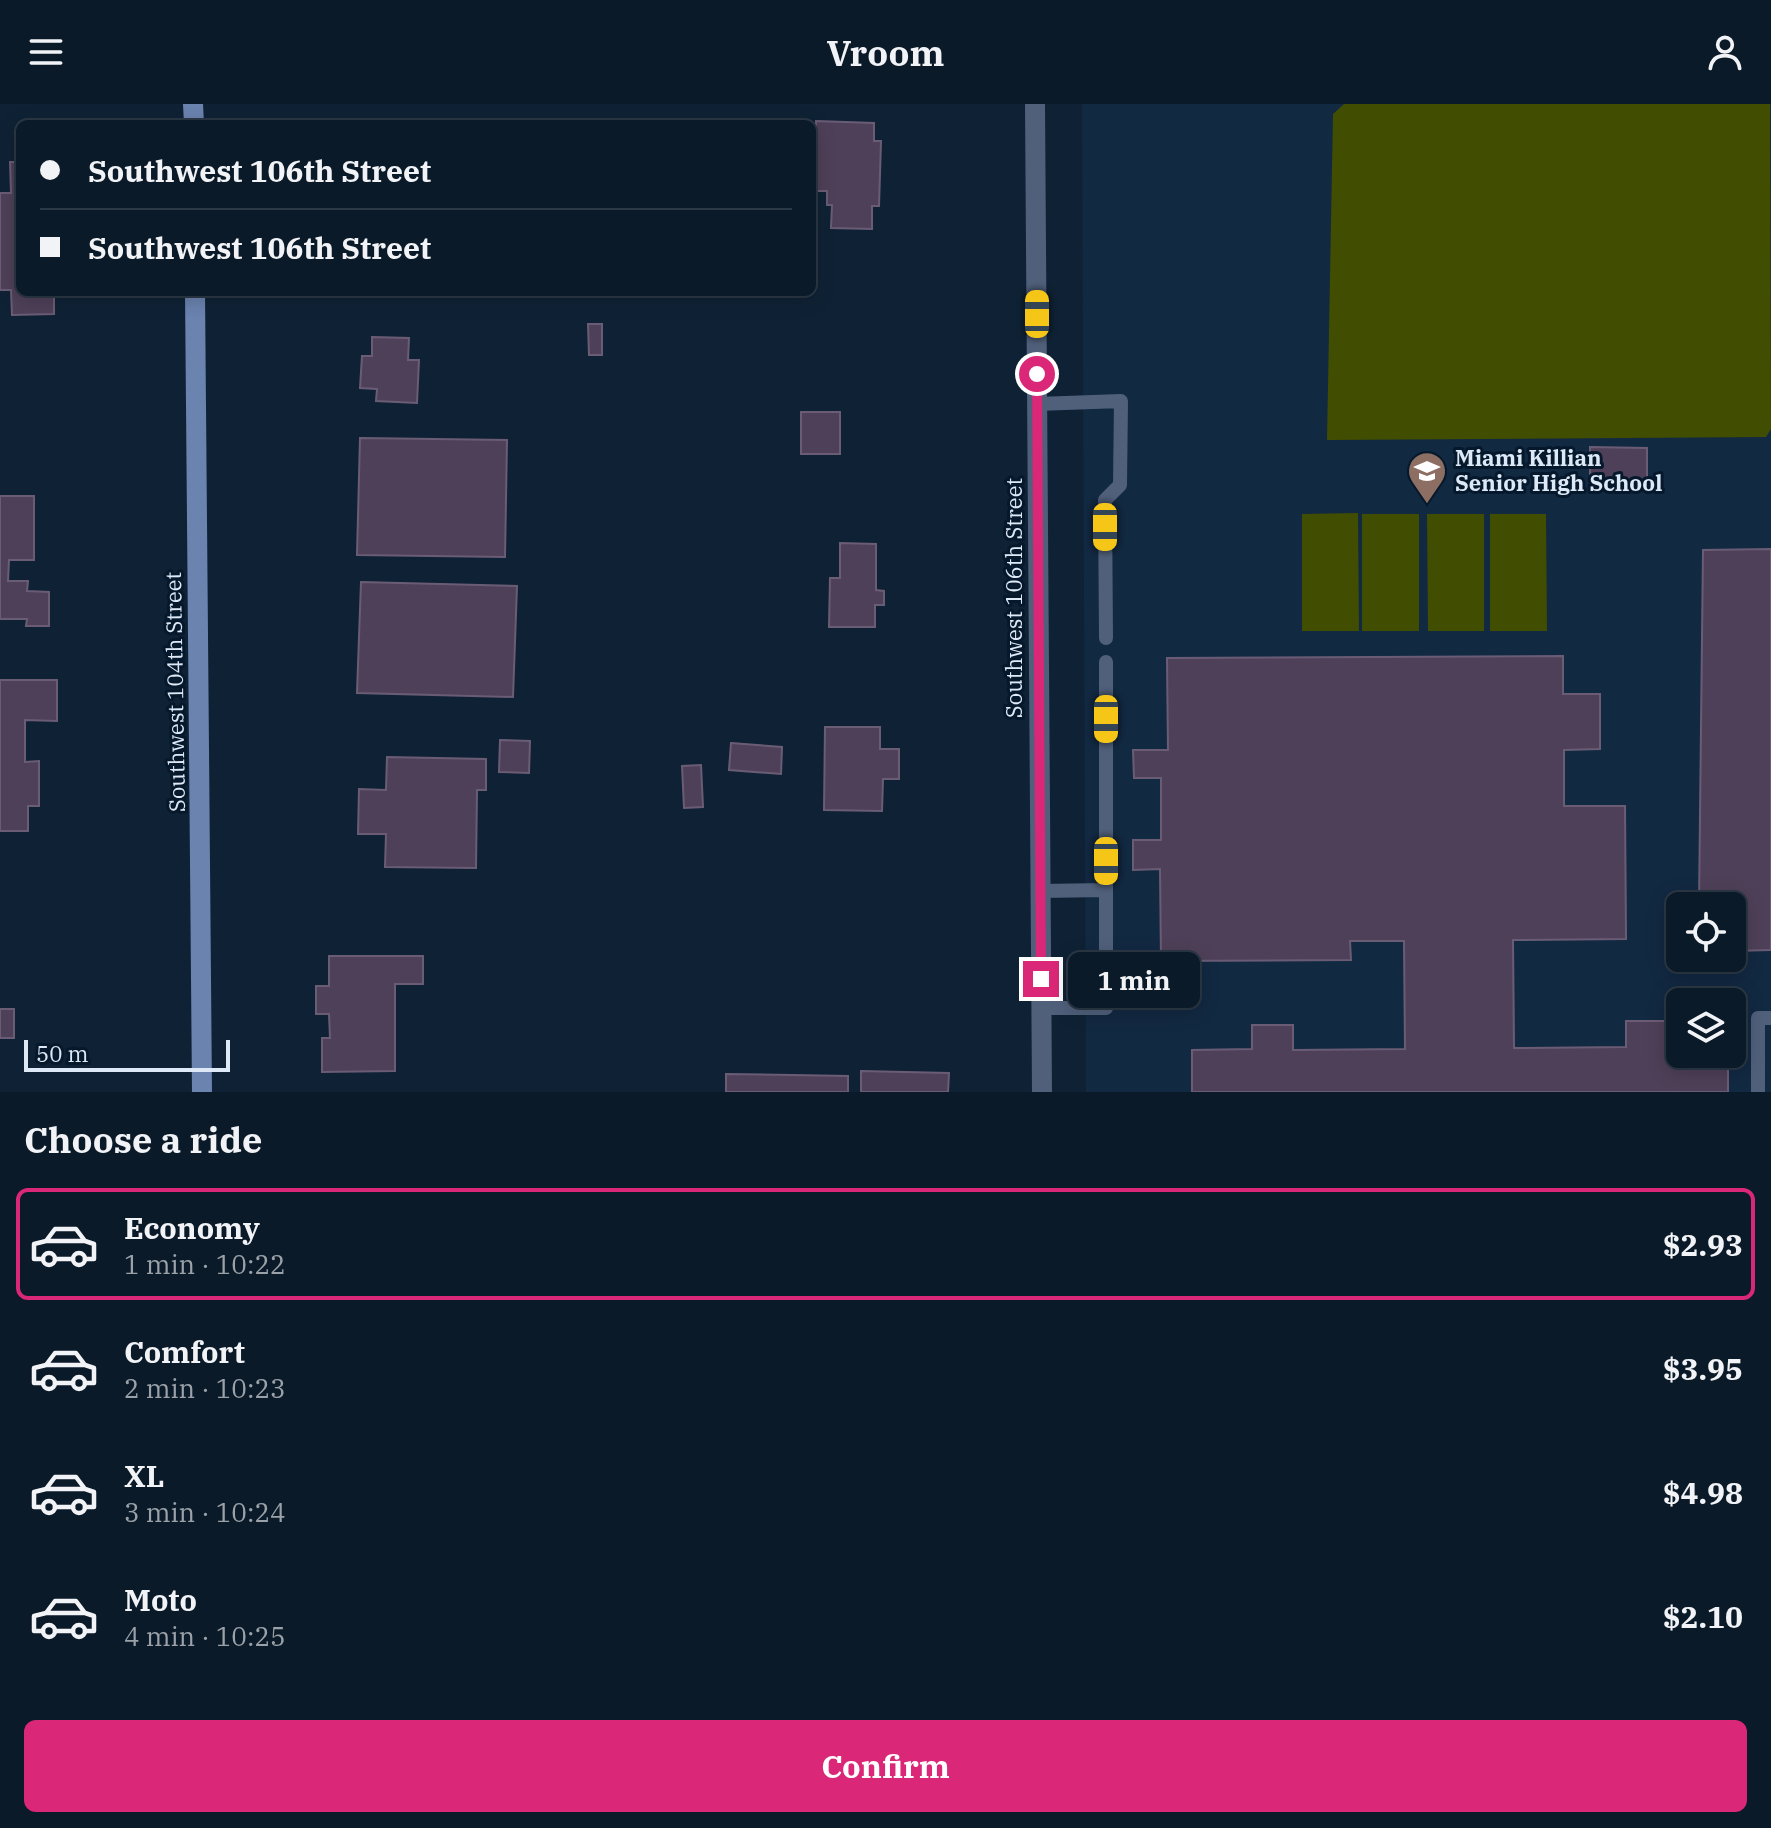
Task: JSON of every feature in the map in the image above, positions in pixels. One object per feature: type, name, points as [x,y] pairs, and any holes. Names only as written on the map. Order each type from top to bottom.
[{"type":"street","name":"Southwest 106th Street","points":[[1035,104],[1042,1092]]},
{"type":"street","name":"Southwest 104th Street","points":[[195,296],[202,1092]]},
{"type":"lane","points":[[1037,404],[1121,401],[1120,485],[1105,500],[1106,638]]},
{"type":"lane","points":[[1041,1008],[1106,1008],[1106,662]]},
{"type":"lane","points":[[1040,891],[1106,890]]},
{"type":"lane","points":[[1758,1092],[1758,1018],[1771,1018]]},
{"type":"shaded area","name":"Miami Killian Senior High School","points":[[1082,104],[1771,104],[1771,1092],[1086,1092]]},
{"type":"green space","points":[[1344,104],[1770,104],[1771,429],[1766,437],[1327,440],[1333,114]]},
{"type":"green space","points":[[1358,513],[1359,631],[1302,631],[1302,514]]},
{"type":"green space","points":[[1362,514],[1419,514],[1419,631],[1362,631]]},
{"type":"green space","points":[[1427,514],[1484,514],[1484,631],[1428,631]]},
{"type":"green space","points":[[1490,514],[1546,514],[1547,631],[1490,631]]},
{"type":"building","points":[[816,121],[874,123],[874,141],[881,141],[879,206],[872,206],[872,229],[831,228],[832,205],[827,205],[827,191],[816,191]]},
{"type":"building","points":[[10,162],[16,162],[16,296],[54,296],[54,314],[12,315],[11,290],[0,290],[0,193],[11,193]]},
{"type":"building","points":[[588,324],[602,324],[602,355],[589,355]]},
{"type":"building","points":[[372,337],[409,338],[408,360],[419,360],[417,403],[376,401],[377,389],[360,388],[362,356],[372,356]]},
{"type":"building","points":[[801,412],[840,412],[840,454],[801,454]]},
{"type":"building","points":[[360,438],[507,440],[505,557],[357,555]]},
{"type":"building","points":[[1590,447],[1647,448],[1647,490],[1590,490]]},
{"type":"building","points":[[0,496],[34,496],[34,560],[9,560],[8,581],[28,581],[27,591],[49,592],[49,626],[26,626],[27,619],[0,619]]},
{"type":"building","points":[[840,543],[876,544],[876,590],[884,591],[884,605],[875,605],[875,627],[829,627],[830,578],[840,578]]},
{"type":"building","points":[[1771,549],[1771,950],[1746,951],[1746,892],[1699,892],[1703,550]]},
{"type":"building","points":[[361,582],[517,586],[513,697],[357,693]]},
{"type":"building","points":[[1563,656],[1563,694],[1600,694],[1600,749],[1564,750],[1564,806],[1625,806],[1626,939],[1513,940],[1514,1048],[1626,1047],[1626,1021],[1666,1021],[1666,1068],[1728,1068],[1728,1092],[1192,1092],[1192,1050],[1252,1049],[1252,1025],[1293,1025],[1293,1050],[1405,1049],[1404,941],[1350,941],[1351,960],[1161,961],[1160,869],[1133,870],[1133,840],[1161,840],[1161,778],[1134,778],[1133,750],[1168,750],[1167,658]]},
{"type":"building","points":[[0,680],[57,680],[57,721],[25,720],[25,762],[39,761],[39,806],[28,806],[28,831],[0,831]]},
{"type":"building","points":[[825,727],[880,727],[880,749],[899,749],[899,779],[883,779],[882,811],[824,810]]},
{"type":"building","points":[[500,740],[530,741],[529,773],[499,772]]},
{"type":"building","points":[[731,743],[782,747],[781,774],[729,770]]},
{"type":"building","points":[[387,757],[486,759],[486,790],[477,790],[476,868],[385,867],[386,834],[358,834],[359,789],[386,790]]},
{"type":"building","points":[[701,765],[703,807],[684,808],[682,766]]},
{"type":"building","points":[[329,956],[423,956],[423,984],[395,984],[395,1071],[322,1072],[322,1038],[330,1038],[329,1014],[316,1014],[316,986],[329,986]]},
{"type":"building","points":[[0,1009],[14,1009],[14,1038],[0,1038]]},
{"type":"building","points":[[861,1071],[949,1073],[948,1092],[861,1092]]},
{"type":"building","points":[[726,1074],[848,1076],[848,1092],[726,1092]]},
{"type":"place","name":"Miami Killian Senior High School","points":[[1427,505]]},
{"type":"route","points":[[1037,374],[1041,979]]}]
